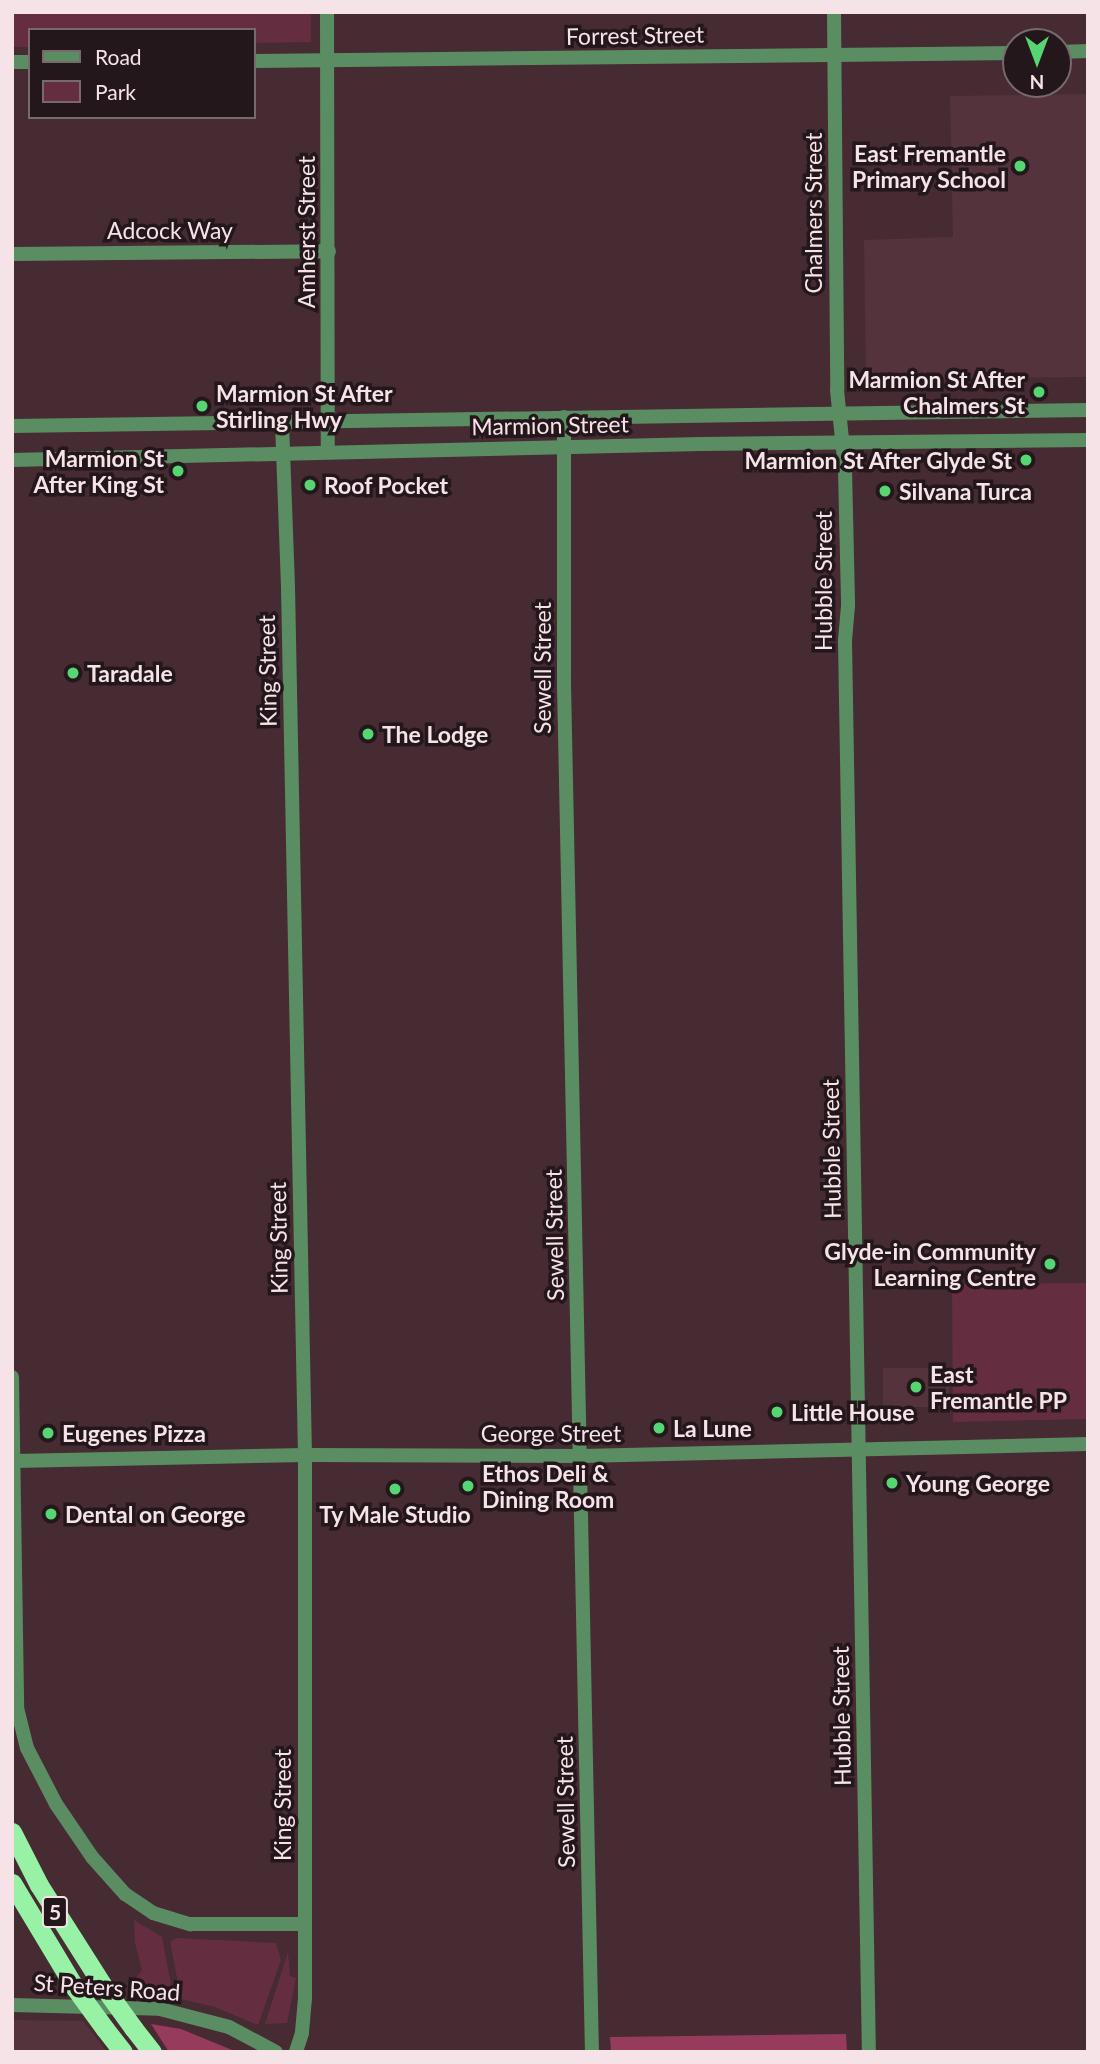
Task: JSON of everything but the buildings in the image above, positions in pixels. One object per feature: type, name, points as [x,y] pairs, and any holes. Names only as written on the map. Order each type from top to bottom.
[{"type":"highway","name":"5","points":[[12,1832],[38,1885],[105,1989],[152,2052]]},
{"type":"highway","name":"5","points":[[12,1883],[75,1988],[123,2052]]},
{"type":"street","name":"Amherst Street","points":[[327,12],[328,452]]},
{"type":"street","name":"Chalmers Street","points":[[834,12],[839,414]]},
{"type":"street","name":"Forrest Street","points":[[256,61],[1002,53]]},
{"type":"street","name":"Adcock Way","points":[[12,254],[329,251]]},
{"type":"street","name":"Marmion Street","points":[[12,426],[1088,410]]},
{"type":"street","name":"Hubble Street","points":[[839,414],[845,469],[848,606],[845,655],[869,2052]]},
{"type":"street","name":"Sewell Street","points":[[564,417],[565,694],[592,2051]]},
{"type":"street","name":"King Street","points":[[282,423],[288,587],[305,1455],[305,1998],[302,2033],[296,2052]]},
{"type":"street","name":"Marmion Street","points":[[12,460],[328,452],[1088,440]]},
{"type":"street","points":[[12,1377],[17,1708],[27,1748],[56,1804],[92,1857],[125,1894],[153,1913],[190,1924],[304,1924]]},
{"type":"street","name":"George Street","points":[[14,1461],[305,1455],[582,1456],[1088,1444]]},
{"type":"street","name":"St Peters Road","points":[[12,2005],[160,2009],[229,2027],[276,2052]]},
{"type":"shaded area","name":"East Fremantle Primary School","points":[[1072,94],[1088,94],[1088,377],[866,379],[864,240],[953,237],[950,96],[1072,98]]},
{"type":"shaded area","name":"East Fremantle PP","points":[[883,1368],[949,1368],[949,1407],[883,1407]]},
{"type":"shaded area","points":[[12,2020],[83,2021],[107,2052],[12,2052]]},
{"type":"shaded area","points":[[151,2024],[181,2029],[237,2052],[169,2052]]},
{"type":"shaded area","points":[[846,2034],[847,2052],[611,2052],[610,2037]]},
{"type":"green space","points":[[12,12],[311,12],[311,42],[256,43],[256,28],[28,28],[28,47],[12,47]]},
{"type":"green space","points":[[1088,1283],[1088,1419],[953,1422],[952,1284]]},
{"type":"green space","points":[[134,1920],[162,1937],[172,1990],[170,1994],[128,1989],[142,1970],[135,1943]]},
{"type":"green space","points":[[177,1938],[276,1943],[281,1960],[258,2025],[215,2007],[181,1999],[171,1946],[171,1941]]},
{"type":"green space","points":[[288,1952],[290,1976],[296,1978],[287,2023],[265,2024]]},
{"type":"place","name":"East Fremantle Primary School","points":[[1020,166]]},
{"type":"place","name":"Marmion St After Chalmers St","points":[[1039,392]]},
{"type":"place","name":"Marmion St After Stirling Hwy","points":[[202,406]]},
{"type":"place","name":"Marmion St After Glyde St","points":[[1026,460]]},
{"type":"place","name":"Marmion St After King St","points":[[178,471]]},
{"type":"place","name":"Roof Pocket","points":[[310,485]]},
{"type":"place","name":"Silvana Turca","points":[[885,491]]},
{"type":"place","name":"Taradale","points":[[73,673]]},
{"type":"place","name":"The Lodge","points":[[368,734]]},
{"type":"place","name":"Glyde-in Community Learning Centre","points":[[1050,1264]]},
{"type":"place","name":"East Fremantle PP","points":[[916,1387]]},
{"type":"place","name":"Little House","points":[[777,1412]]},
{"type":"place","name":"La Lune","points":[[659,1428]]},
{"type":"place","name":"Eugenes Pizza","points":[[48,1433]]},
{"type":"place","name":"Young George","points":[[892,1483]]},
{"type":"place","name":"Ethos Deli & Dining Room","points":[[468,1486]]},
{"type":"place","name":"Ty Male Studio","points":[[395,1489]]},
{"type":"place","name":"Dental on George","points":[[51,1514]]}]
